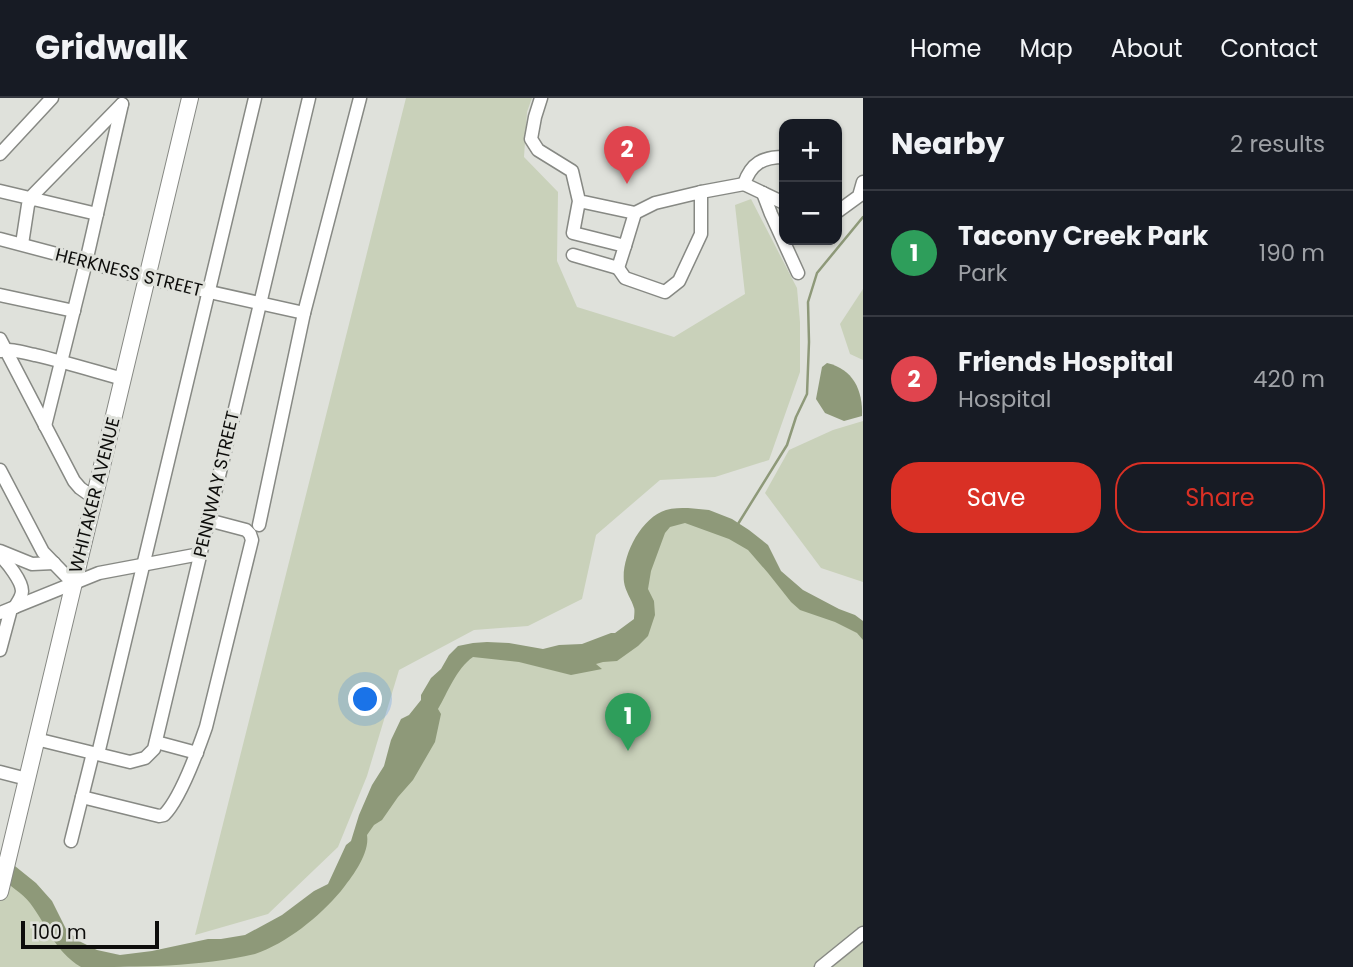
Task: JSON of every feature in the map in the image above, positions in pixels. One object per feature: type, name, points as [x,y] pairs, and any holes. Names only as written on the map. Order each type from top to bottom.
[{"type":"main road","name":"WHITAKER AVENUE","points":[[0,892],[147,278],[187,99]]},
{"type":"street","points":[[0,153],[52,98]]},
{"type":"street","points":[[71,841],[144,564],[255,98]]},
{"type":"street","name":"PENNWAY STREET","points":[[156,741],[309,98]]},
{"type":"street","points":[[259,525],[304,313],[360,98]]},
{"type":"street","points":[[541,98],[531,139],[538,150],[572,171],[579,201],[573,233],[625,246]]},
{"type":"street","points":[[22,244],[33,195],[125,101]]},
{"type":"street","points":[[45,426],[125,101]]},
{"type":"street","points":[[744,184],[748,171],[769,157],[779,157]]},
{"type":"street","points":[[842,208],[859,196],[863,182]]},
{"type":"street","points":[[579,201],[635,213],[655,203],[744,184],[779,201]]},
{"type":"street","points":[[0,191],[97,214]]},
{"type":"street","points":[[573,255],[618,268],[625,278],[666,292],[679,281],[701,234],[701,192]]},
{"type":"street","points":[[763,193],[798,273]]},
{"type":"street","points":[[618,268],[635,213]]},
{"type":"street","name":"HERKNESS STREET","points":[[0,239],[147,278],[304,313]]},
{"type":"street","points":[[0,295],[74,311]]},
{"type":"street","points":[[2,346],[123,379]]},
{"type":"street","points":[[2,346],[74,481],[94,498]]},
{"type":"street","points":[[0,470],[43,552],[73,583]]},
{"type":"street","points":[[82,797],[164,815],[171,807],[197,753],[206,727],[252,540],[246,530],[208,520]]},
{"type":"street","points":[[0,553],[32,564],[54,563]]},
{"type":"street","points":[[0,553],[22,590],[19,600],[8,610],[0,650]]},
{"type":"street","points":[[8,610],[99,573],[200,554]]},
{"type":"street","points":[[36,739],[131,762],[150,753],[156,741],[197,753]]},
{"type":"street","points":[[0,772],[27,779]]},
{"type":"street","points":[[821,967],[863,933]]},
{"type":"shaded area","points":[[406,98],[532,98],[527,112],[524,157],[558,192],[557,261],[577,307],[674,337],[745,294],[735,205],[751,199],[797,288],[800,372],[769,460],[715,477],[660,480],[596,535],[582,599],[528,626],[474,630],[399,670],[367,776],[338,847],[268,914],[195,935]]},
{"type":"shaded area","points":[[863,289],[863,360],[850,354],[840,324]]},
{"type":"shaded area","points":[[827,363],[844,370],[855,382],[861,398],[862,416],[844,421],[825,413],[816,399],[822,367]]},
{"type":"shaded area","points":[[863,421],[863,582],[821,568],[765,493],[789,450],[833,430]]},
{"type":"shaded area","points":[[669,509],[709,510],[732,519],[749,530],[768,545],[781,571],[803,590],[863,621],[863,640],[857,633],[835,622],[800,610],[748,550],[729,539],[685,523],[670,527],[665,533],[651,571],[648,589],[654,601],[655,615],[648,636],[617,661],[596,664],[602,669],[571,675],[519,662],[473,657],[457,674],[438,709],[441,714],[435,742],[413,780],[367,835],[366,850],[355,872],[323,910],[279,943],[255,954],[213,962],[81,967],[57,946],[27,899],[0,878],[0,854],[36,883],[52,901],[66,929],[79,941],[97,950],[120,955],[245,935],[282,915],[328,884],[346,845],[351,841],[359,815],[384,766],[391,740],[401,719],[409,715],[421,700],[431,678],[458,646],[487,642],[543,649],[582,644],[615,633],[634,619],[624,572],[634,540],[640,530],[657,514]]},
{"type":"shaded area","points":[[671,516],[720,518],[789,587],[863,627],[863,967],[129,967],[238,951],[324,899],[389,765],[397,737],[462,650],[565,656],[649,621],[639,543]]},
{"type":"shaded area","points":[[0,859],[86,953],[123,967],[0,967]]},
{"type":"waterway","points":[[738,524],[787,445],[807,394],[808,302],[817,273],[863,217]]},
{"type":"place","name":"Friends Hospital","points":[[627,184]]},
{"type":"place","name":"Tacony Creek Park","points":[[628,751]]}]
